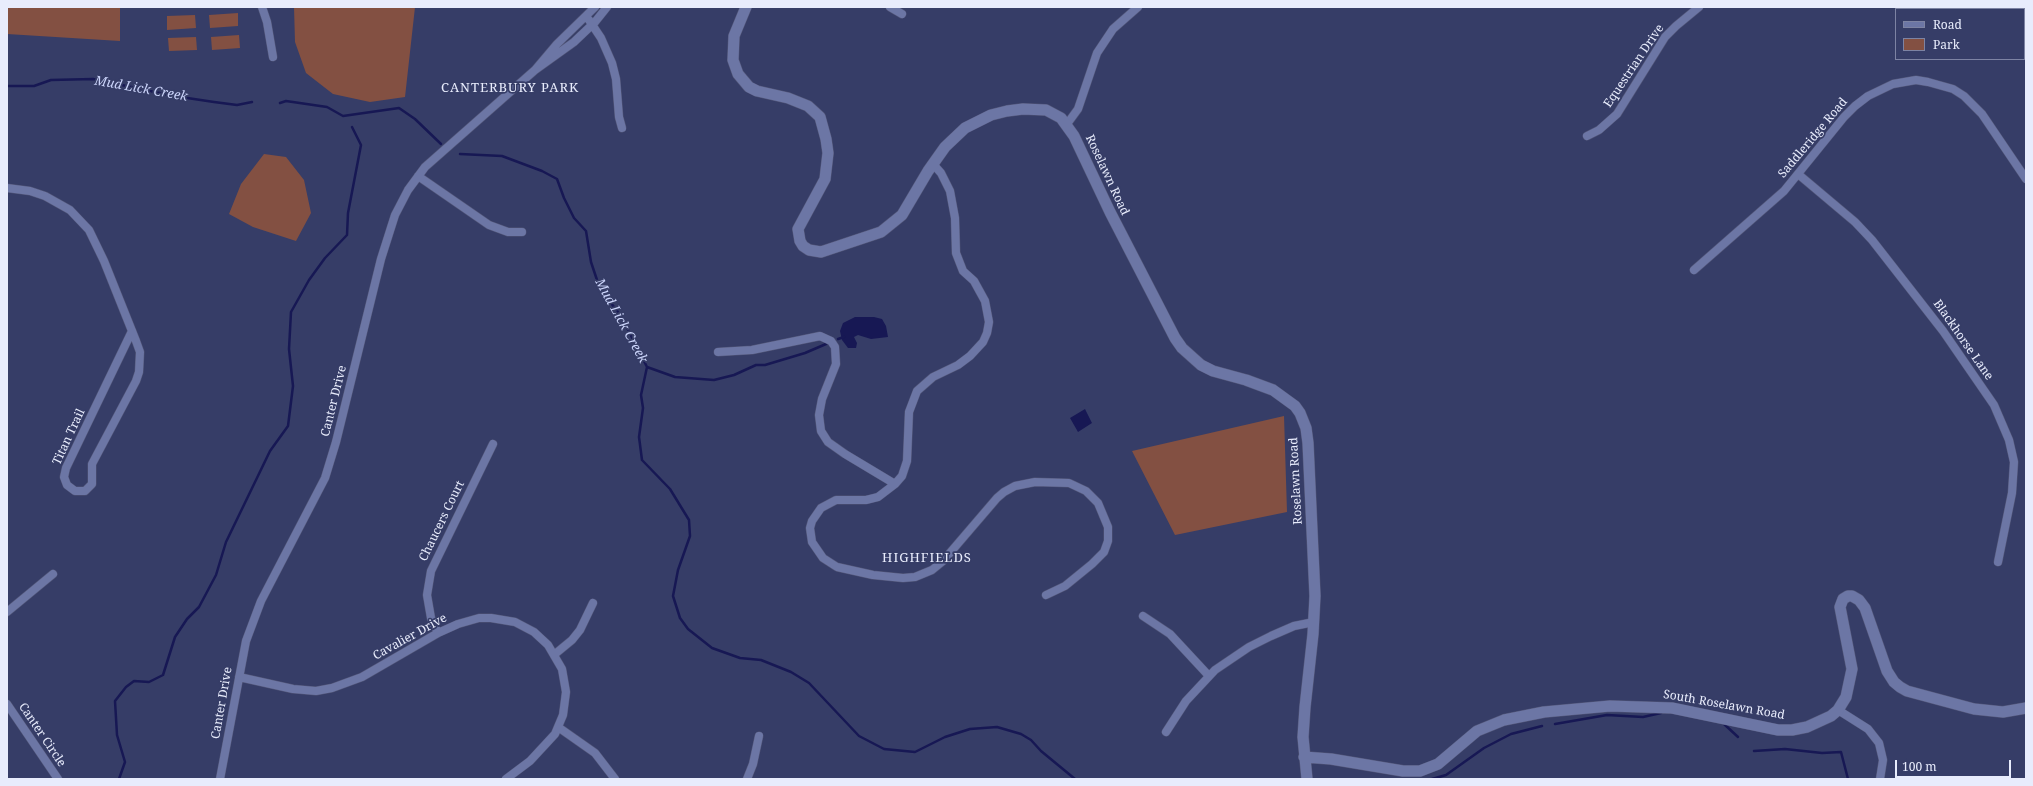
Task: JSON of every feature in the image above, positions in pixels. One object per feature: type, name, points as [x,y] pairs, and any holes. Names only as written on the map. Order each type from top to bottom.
[{"type":"street","points":[[262,7],[268,22],[273,57]]},
{"type":"street","name":"Canter Drive","points":[[220,779],[246,641],[261,601],[325,478],[336,442],[387,237],[403,199],[418,176],[446,147],[535,70],[557,44],[595,7]]},
{"type":"street","name":"Canter Drive","points":[[535,70],[556,57],[592,25],[607,7]]},
{"type":"street","name":"Roselawn Road","points":[[746,7],[734,36],[733,60],[738,74],[749,87],[757,91],[788,98],[808,106],[820,117],[825,132],[828,153],[827,169],[821,188],[800,223],[798,235],[803,246],[815,252],[830,250],[864,238],[890,226],[902,215],[933,164],[954,137],[972,125],[991,115],[1012,111],[1038,109],[1054,113],[1067,124],[1074,136],[1110,212],[1175,338],[1182,348],[1201,365],[1213,371],[1246,380],[1273,390],[1295,406],[1304,420],[1308,443],[1315,596],[1314,622],[1305,707],[1304,758],[1307,779]]},
{"type":"street","points":[[890,7],[902,14]]},
{"type":"street","points":[[1067,124],[1078,109],[1097,53],[1113,29],[1138,7]]},
{"type":"street","name":"Equestrian Drive","points":[[1587,136],[1599,130],[1617,114],[1665,38],[1676,26],[1699,7]]},
{"type":"street","points":[[586,17],[601,38],[612,63],[616,79],[619,117],[622,128]]},
{"type":"street","name":"Saddleridge Road","points":[[1694,270],[1771,204],[1855,106],[1884,87],[1904,81],[1916,80],[1953,89],[1974,105],[2026,179]]},
{"type":"street","points":[[933,164],[950,191],[955,218],[955,250],[959,264],[980,290],[985,301],[989,322],[983,342],[970,356],[958,365],[933,377],[917,391],[909,412],[906,469],[895,484],[878,497],[866,500],[836,500],[820,508],[812,521],[810,535],[817,551],[823,558],[837,567],[858,572],[903,578],[915,577],[932,570],[943,561],[997,498],[1015,486],[1035,482],[1069,482],[1086,491],[1098,503],[1108,527],[1108,542],[1104,552],[1092,564],[1065,586],[1046,595]]},
{"type":"street","name":"Blackhorse Lane","points":[[1798,174],[1855,222],[1872,240],[1944,331],[1997,411],[2012,450],[2014,478],[1998,562]]},
{"type":"street","points":[[418,176],[489,225],[508,232],[522,232]]},
{"type":"street","name":"Titan Trail","points":[[7,188],[30,191],[45,196],[70,210],[80,219],[93,237],[132,331],[140,352],[140,362],[136,381],[92,464],[92,484],[85,491],[75,491],[67,486],[64,476],[66,468],[132,331]]},
{"type":"street","points":[[718,352],[752,350],[820,336],[831,341],[836,348],[836,364],[822,399],[819,415],[821,431],[828,442],[895,484]]},
{"type":"street","name":"Chaucers Court","points":[[438,633],[432,618],[427,595],[431,571],[493,444]]},
{"type":"street","points":[[7,612],[53,574]]},
{"type":"street","points":[[1880,779],[1883,760],[1879,743],[1868,729],[1838,710],[1846,697],[1852,669],[1840,607],[1842,599],[1852,596],[1859,600],[1865,608],[1887,671],[1900,687],[1907,691],[1974,709],[2002,712],[2026,708]]},
{"type":"street","points":[[555,654],[572,640],[580,630],[593,603]]},
{"type":"street","points":[[1143,616],[1170,634],[1209,676]]},
{"type":"street","name":"Cavalier Drive","points":[[239,677],[293,689],[316,691],[332,688],[362,677],[438,633],[474,618],[503,619],[515,622],[534,632],[555,654],[563,673],[566,692],[565,706],[558,727],[542,749],[506,779]]},
{"type":"street","points":[[1166,732],[1186,701],[1209,676],[1232,657],[1271,636],[1294,626],[1314,622]]},
{"type":"street","name":"Canter Circle","points":[[7,704],[58,779]]},
{"type":"street","name":"South Roselawn Road","points":[[1304,758],[1331,759],[1403,772],[1420,771],[1438,764],[1467,738],[1487,726],[1521,715],[1581,708],[1633,706],[1672,708],[1778,730],[1792,730],[1807,726],[1820,721],[1838,710]]},
{"type":"street","points":[[558,727],[595,753],[615,779]]},
{"type":"street","points":[[747,779],[754,764],[759,736]]},
{"type":"green space","points":[[7,7],[120,7],[120,41],[7,34]]},
{"type":"green space","points":[[294,7],[415,7],[405,97],[370,102],[333,94],[306,73],[295,42]]},
{"type":"green space","points":[[238,13],[238,26],[210,28],[209,15]]},
{"type":"green space","points":[[195,15],[196,28],[167,30],[167,16]]},
{"type":"green space","points":[[239,35],[240,48],[212,50],[211,37]]},
{"type":"green space","points":[[196,37],[197,50],[169,51],[168,38]]},
{"type":"green space","points":[[264,154],[286,157],[304,180],[311,213],[296,241],[253,227],[229,214],[241,184]]},
{"type":"green space","points":[[1284,416],[1287,512],[1175,535],[1132,451]]},
{"type":"shaded area","points":[[855,317],[874,317],[882,319],[886,326],[888,337],[871,339],[858,335],[854,337],[857,343],[856,348],[848,348],[842,340],[840,331],[843,323]]},
{"type":"shaded area","points":[[1085,409],[1092,423],[1078,432],[1070,418]]},
{"type":"waterway","name":"Mud Lick Creek","points":[[7,86],[34,86],[51,80],[93,79],[174,96],[214,102],[237,105],[252,102]]},
{"type":"waterway","name":"Mud Lick Creek","points":[[280,103],[286,101],[327,107],[343,116],[399,108],[415,119],[441,144]]},
{"type":"waterway","points":[[119,779],[125,762],[117,735],[115,701],[126,687],[134,681],[149,682],[163,675],[175,637],[187,619],[199,607],[216,575],[226,542],[270,451],[288,426],[293,386],[289,349],[291,312],[309,280],[325,258],[347,235],[348,213],[361,145],[352,127]]},
{"type":"waterway","name":"Mud Lick Creek","points":[[460,154],[502,156],[542,171],[557,179],[574,218],[586,231],[591,262],[600,289],[621,316],[647,367],[641,395],[643,408],[639,437],[642,460],[670,489],[689,520],[690,536],[678,570],[673,596],[680,618],[688,629],[712,648],[740,658],[761,660],[791,672],[809,683],[859,736],[884,749],[915,752],[945,737],[970,729],[997,727],[1021,734],[1031,740],[1041,751],[1075,779]]},
{"type":"waterway","points":[[838,339],[844,337]]},
{"type":"waterway","points":[[647,367],[675,377],[714,380],[734,375],[756,365],[765,365],[805,353],[826,344]]},
{"type":"waterway","points":[[1555,724],[1607,715],[1643,717],[1661,713]]},
{"type":"waterway","points":[[1724,724],[1738,737]]},
{"type":"waterway","points":[[1432,779],[1446,775],[1484,748],[1511,734],[1542,726]]},
{"type":"waterway","points":[[1754,751],[1785,749],[1822,753],[1841,752],[1848,779]]},
{"type":"district","name":"CANTERBURY PARK","points":[[510,88]]},
{"type":"district","name":"HIGHFIELDS","points":[[927,558]]}]
